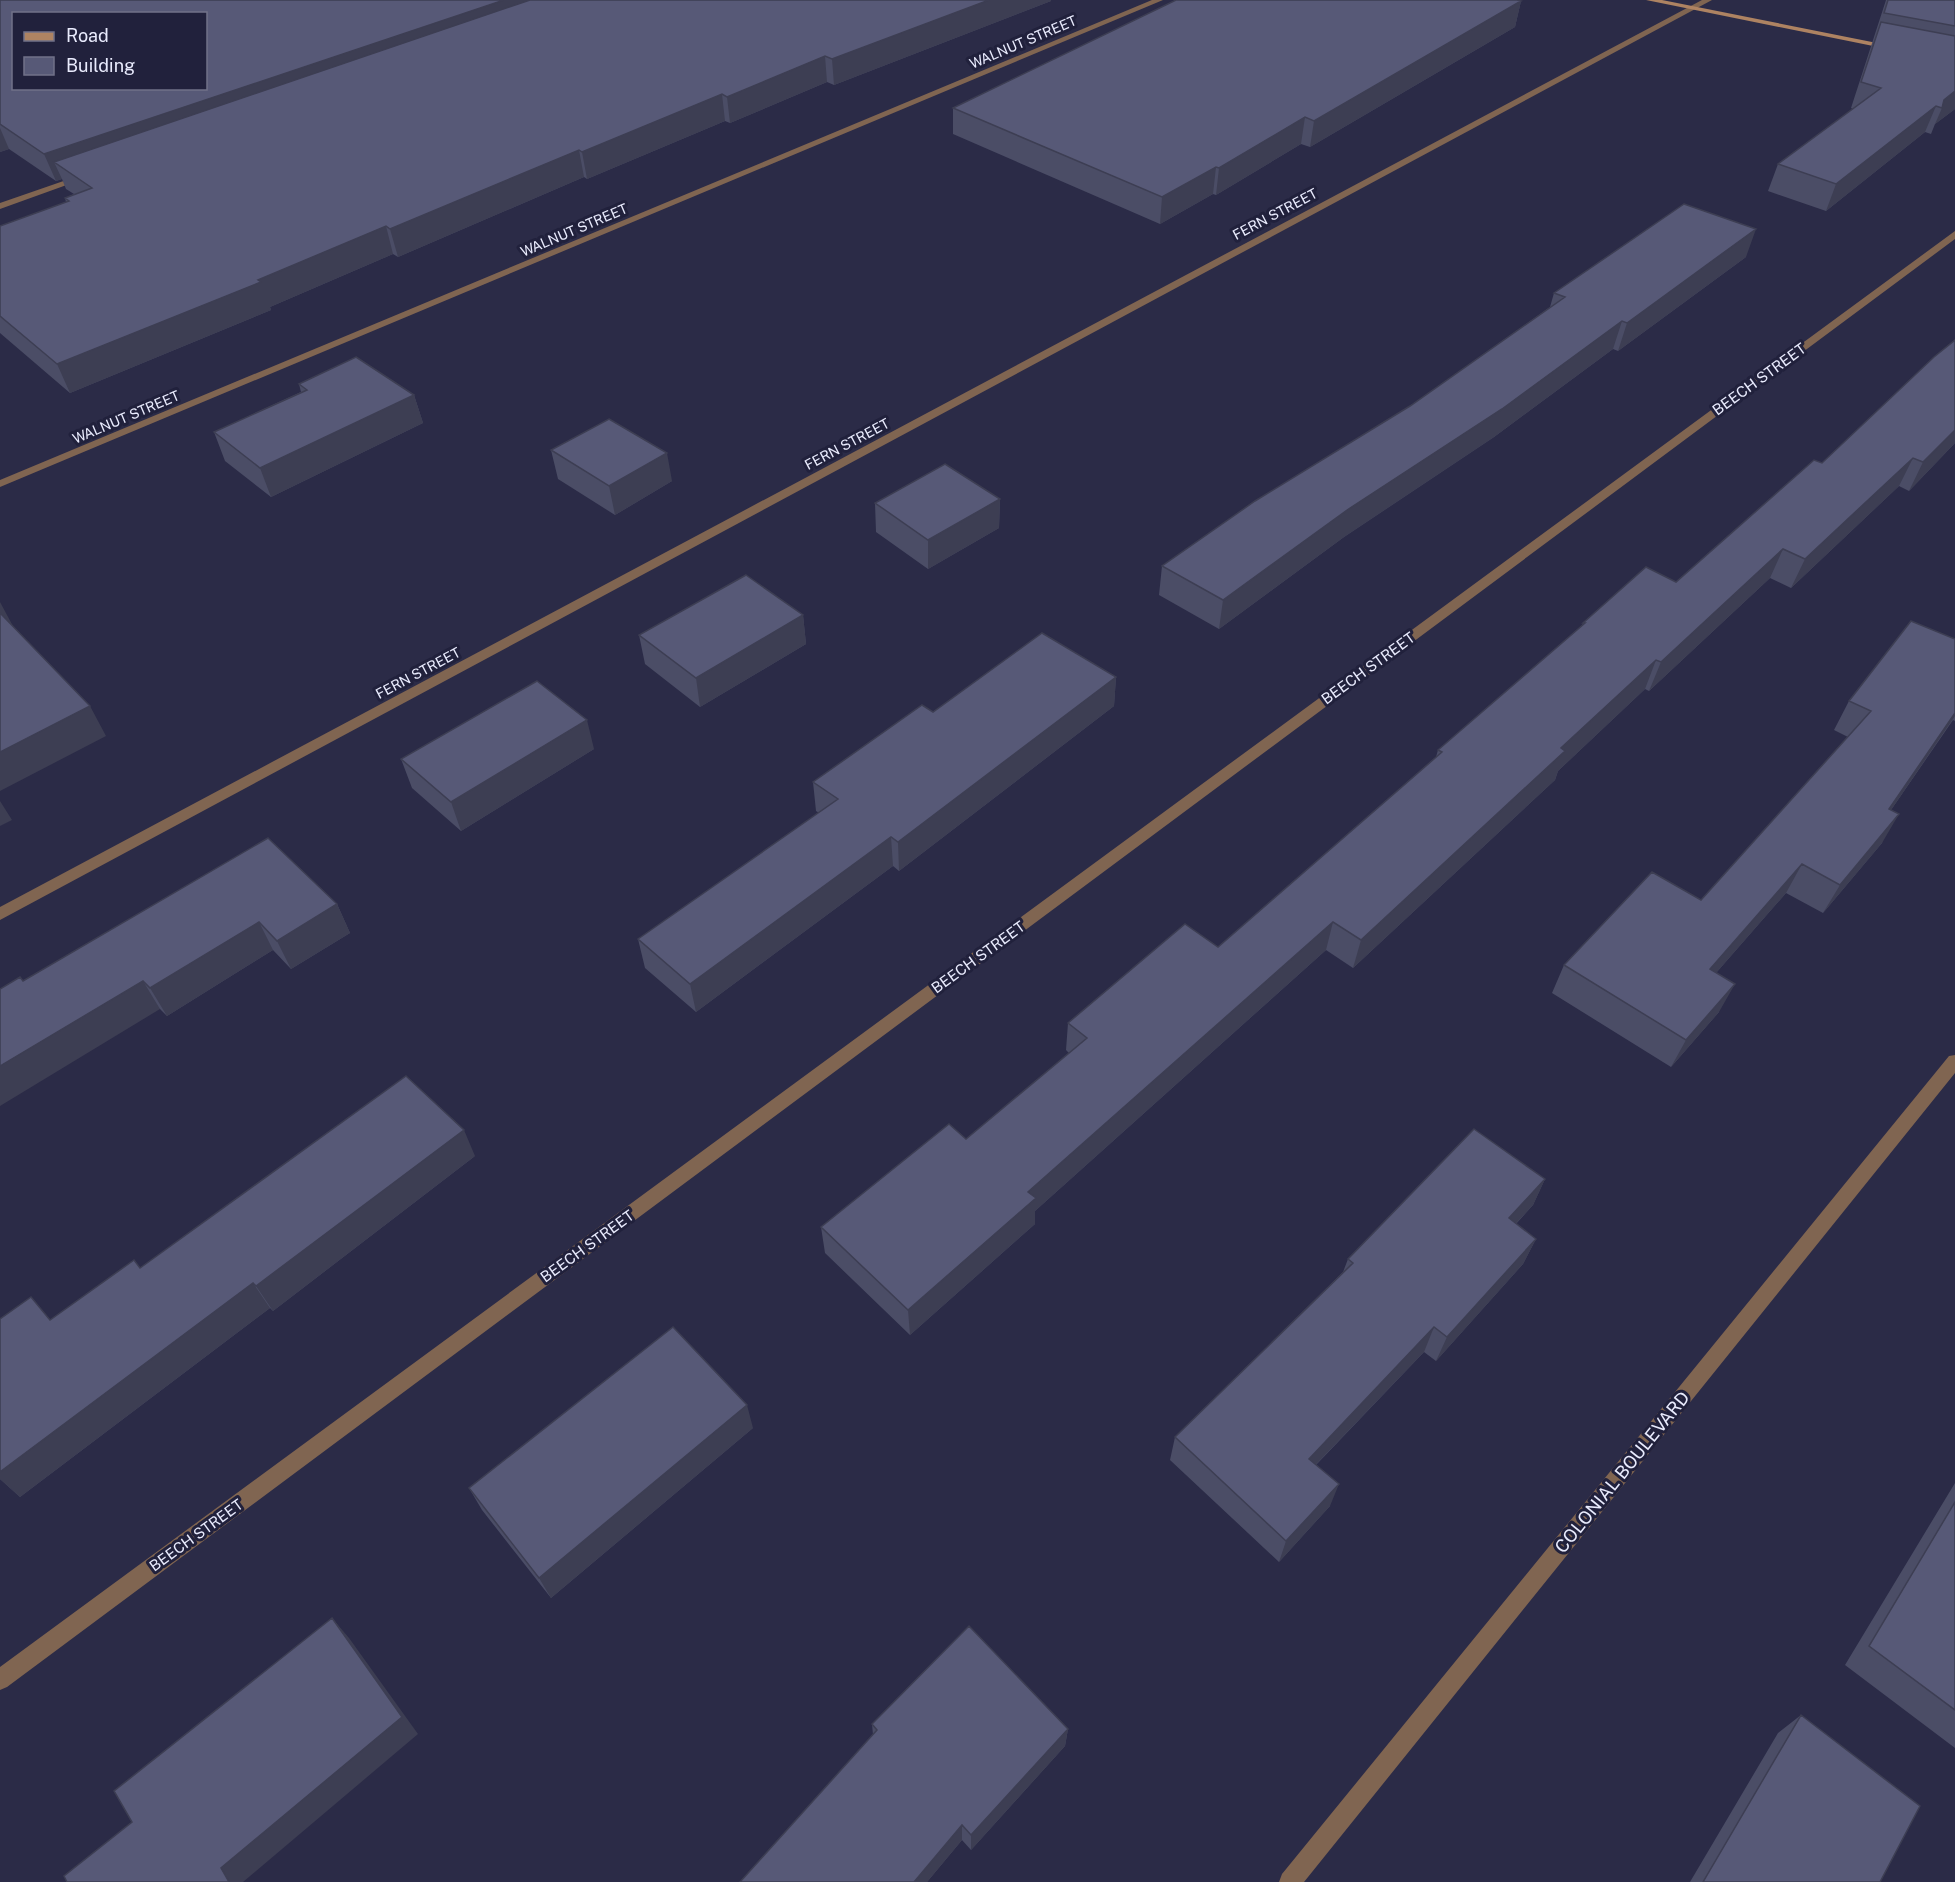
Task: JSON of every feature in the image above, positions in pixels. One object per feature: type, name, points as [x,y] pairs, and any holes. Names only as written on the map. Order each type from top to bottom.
[{"type":"main road","points":[[1650,0],[1905,49]]},
{"type":"street","name":"WALNUT STREET","points":[[0,484],[1159,0]]},
{"type":"street","name":"FERN STREET","points":[[0,914],[1708,0]]},
{"type":"street","points":[[0,206],[90,175]]},
{"type":"street","name":"BEECH STREET","points":[[0,1680],[1955,234]]},
{"type":"street","name":"COLONIAL BOULEVARD","points":[[1290,1882],[1955,1061]]},
{"type":"building","points":[[0,0],[504,0],[44,154],[0,124]]},
{"type":"building","points":[[530,0],[989,0],[832,59],[825,56],[727,97],[722,94],[582,152],[579,150],[390,229],[386,226],[258,280],[261,282],[57,364],[0,316],[0,226],[69,201],[65,198],[92,188],[54,162]]},
{"type":"building","points":[[1176,0],[1521,1],[1314,121],[1305,117],[1219,168],[1216,167],[1162,197],[953,108]]},
{"type":"building","points":[[1888,0],[1955,0],[1955,26],[1884,13]]},
{"type":"building","points":[[1881,22],[1955,36],[1955,91],[1944,100],[1942,108],[1936,106],[1836,184],[1778,164],[1881,88],[1861,82]]},
{"type":"building","points":[[1684,204],[1756,229],[1627,323],[1622,321],[1502,409],[1350,508],[1223,600],[1162,566],[1255,501],[1410,406],[1565,297],[1554,293]]},
{"type":"building","points":[[1955,340],[1955,430],[1923,462],[1913,458],[1805,559],[1783,549],[1661,662],[1656,660],[1561,748],[1565,751],[1361,940],[1333,922],[1028,1192],[1036,1198],[908,1310],[821,1227],[949,1124],[966,1139],[1087,1038],[1068,1023],[1185,924],[1218,947],[1442,752],[1438,750],[1646,567],[1676,582],[1814,460],[1822,463]]},
{"type":"building","points":[[356,357],[414,395],[260,468],[214,432],[307,390],[299,384]]},
{"type":"building","points":[[609,419],[667,453],[609,486],[551,450]]},
{"type":"building","points":[[945,464],[1000,499],[928,540],[875,503]]},
{"type":"building","points":[[746,575],[803,615],[696,678],[639,635]]},
{"type":"building","points":[[0,613],[90,706],[0,752]]},
{"type":"building","points":[[1911,621],[1955,639],[1955,713],[1889,809],[1899,814],[1840,885],[1802,864],[1710,969],[1735,984],[1686,1040],[1564,965],[1652,872],[1701,900],[1871,711],[1849,701]]},
{"type":"building","points":[[1042,633],[1116,677],[898,842],[891,837],[690,984],[638,939],[838,799],[813,782],[922,705],[933,712]]},
{"type":"building","points":[[537,681],[587,720],[451,802],[401,759]]},
{"type":"building","points":[[268,838],[337,904],[277,941],[259,922],[150,988],[143,981],[0,1066],[0,989],[20,977],[23,981]]},
{"type":"building","points":[[406,1076],[464,1130],[256,1286],[253,1283],[0,1472],[0,1319],[31,1297],[50,1320],[134,1260],[140,1268]]},
{"type":"building","points":[[1474,1129],[1545,1179],[1509,1218],[1536,1239],[1447,1337],[1434,1327],[1309,1459],[1339,1484],[1286,1541],[1175,1437],[1353,1263],[1348,1259]]},
{"type":"building","points":[[673,1327],[747,1405],[539,1578],[469,1488]]},
{"type":"building","points":[[1955,1502],[1955,1710],[1869,1646]]},
{"type":"building","points":[[332,1618],[402,1717],[221,1868],[229,1882],[67,1882],[64,1876],[132,1822],[114,1791]]},
{"type":"building","points":[[969,1626],[1068,1729],[971,1835],[962,1825],[914,1882],[740,1882],[877,1730],[872,1724]]},
{"type":"building","points":[[1801,1715],[1920,1806],[1880,1882],[1703,1882]]}]
